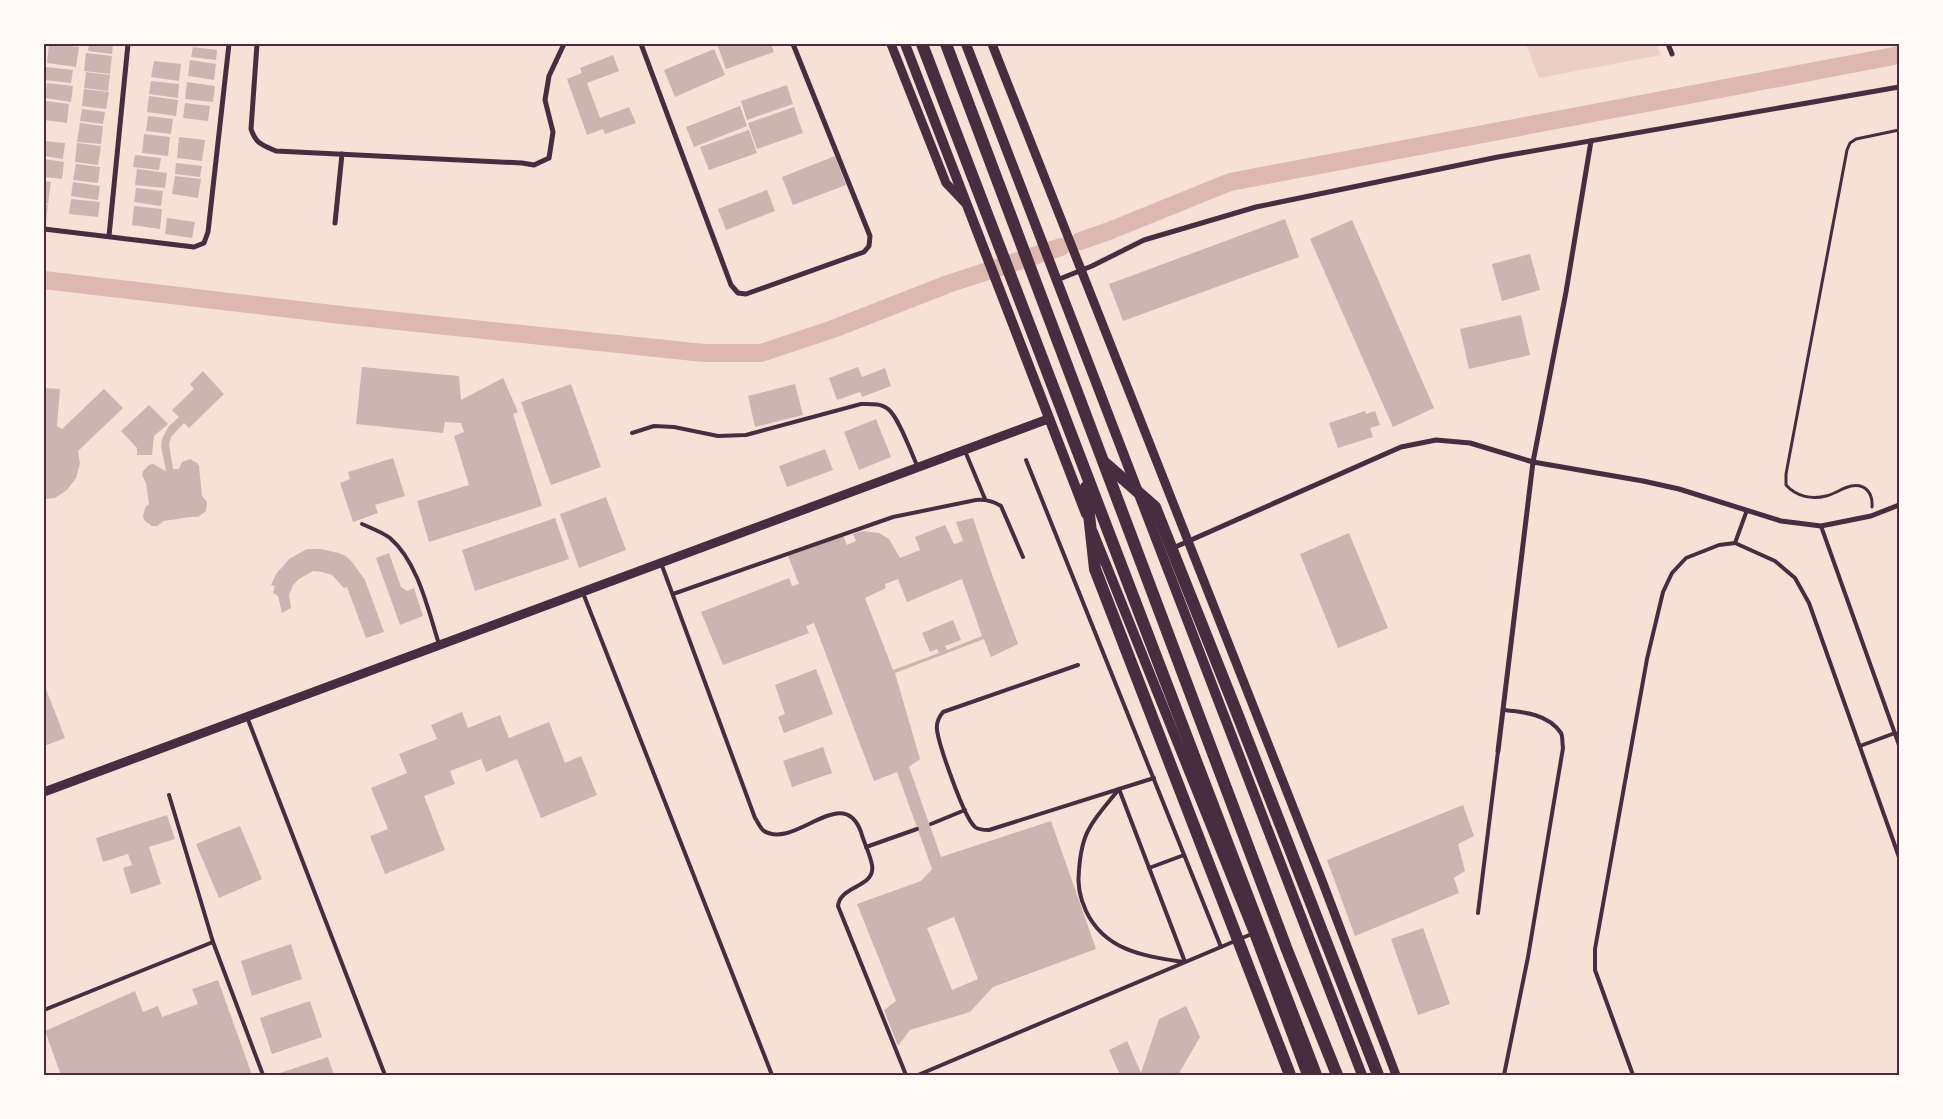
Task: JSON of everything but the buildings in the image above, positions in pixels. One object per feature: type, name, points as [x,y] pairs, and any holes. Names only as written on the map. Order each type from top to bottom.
[{"type":"main road","points":[[905,44],[982,241],[1048,419],[1254,933],[1307,1075]]},
{"type":"main road","points":[[922,44],[1316,1075]]},
{"type":"main road","points":[[946,44],[1284,941],[1337,1075]]},
{"type":"main road","points":[[966,44],[1362,1075]]},
{"type":"main road","points":[[1103,461],[1155,507],[1236,708],[1378,1075]]},
{"type":"main road","points":[[1084,469],[1095,569],[1290,1075]]},
{"type":"street","points":[[109,236],[128,44]]},
{"type":"street","points":[[44,229],[194,247],[204,243],[208,232],[229,44]]},
{"type":"street","points":[[258,44],[250,129],[255,140],[276,150],[534,165],[549,158],[553,132],[545,100],[549,76],[564,44]]},
{"type":"street","points":[[642,44],[731,285],[738,293],[746,294],[864,252],[869,246],[870,236],[793,44]]},
{"type":"street","points":[[892,44],[946,183],[968,206]]},
{"type":"street","points":[[992,44],[1318,869],[1396,1075]]},
{"type":"street","points":[[1668,44],[1672,54]]},
{"type":"street","points":[[1057,279],[1081,271],[1144,240],[1256,207],[1373,182],[1590,141],[1899,88]]},
{"type":"street","points":[[1498,751],[1533,462],[1566,292],[1590,141]]},
{"type":"street","points":[[336,223],[342,154]]},
{"type":"street","points":[[44,792],[1048,419]]},
{"type":"street","points":[[1162,553],[1402,447],[1436,440],[1470,442],[1533,462],[1679,489],[1781,521],[1821,526],[1871,516],[1899,506]]},
{"type":"lane","points":[[632,433],[654,426],[674,427],[718,436],[746,435],[861,404],[875,404],[888,408],[896,419],[918,468]]},
{"type":"lane","points":[[965,450],[985,500]]},
{"type":"lane","points":[[1026,460],[1221,947]]},
{"type":"lane","points":[[673,594],[893,517],[985,500],[1001,506],[1023,557]]},
{"type":"lane","points":[[1735,543],[1747,510]]},
{"type":"lane","points":[[362,524],[389,537],[405,553],[416,577],[440,646]]},
{"type":"lane","points":[[1821,526],[1899,744]]},
{"type":"lane","points":[[1633,1075],[1595,970],[1595,949],[1647,659],[1663,592],[1672,573],[1686,558],[1719,545],[1735,543],[1775,561],[1795,578],[1810,602],[1899,857]]},
{"type":"lane","points":[[661,564],[755,818],[762,830],[772,834],[783,834],[832,814],[843,813],[852,816],[858,824],[873,867],[867,881],[843,894],[839,899],[838,906],[906,1075]]},
{"type":"lane","points":[[583,593],[772,1075]]},
{"type":"lane","points":[[1078,665],[943,712],[938,718],[936,728],[965,810],[974,826],[980,830],[989,830],[1154,778]]},
{"type":"lane","points":[[1504,710],[1526,712],[1549,720],[1562,734],[1563,748],[1528,957],[1504,1075]]},
{"type":"lane","points":[[247,717],[385,1075]]},
{"type":"lane","points":[[1860,746],[1895,733]]},
{"type":"lane","points":[[1478,913],[1498,751]]},
{"type":"lane","points":[[1119,790],[1185,962]]},
{"type":"lane","points":[[1119,790],[1088,830],[1081,853],[1078,877],[1080,900],[1090,920],[1099,932],[1120,946],[1143,956],[1185,962]]},
{"type":"lane","points":[[169,795],[213,942],[263,1075]]},
{"type":"lane","points":[[931,824],[965,810]]},
{"type":"lane","points":[[866,847],[917,829]]},
{"type":"lane","points":[[1149,868],[1184,855]]},
{"type":"lane","points":[[918,1075],[1254,933]]},
{"type":"lane","points":[[44,1010],[213,942]]},
{"type":"path","points":[[1871,516],[1872,499],[1870,492],[1862,486],[1853,486],[1827,496],[1814,498],[1792,492],[1786,485],[1786,474],[1847,150],[1850,143],[1856,139],[1899,130]]},
{"type":"shaded area","points":[[1526,44],[1656,44],[1661,55],[1539,78]]},
{"type":"waterway","points":[[1080,241],[1230,182],[1899,55]]},
{"type":"waterway","points":[[44,280],[341,315],[704,353],[761,353],[833,329],[948,284],[1061,247]]}]
